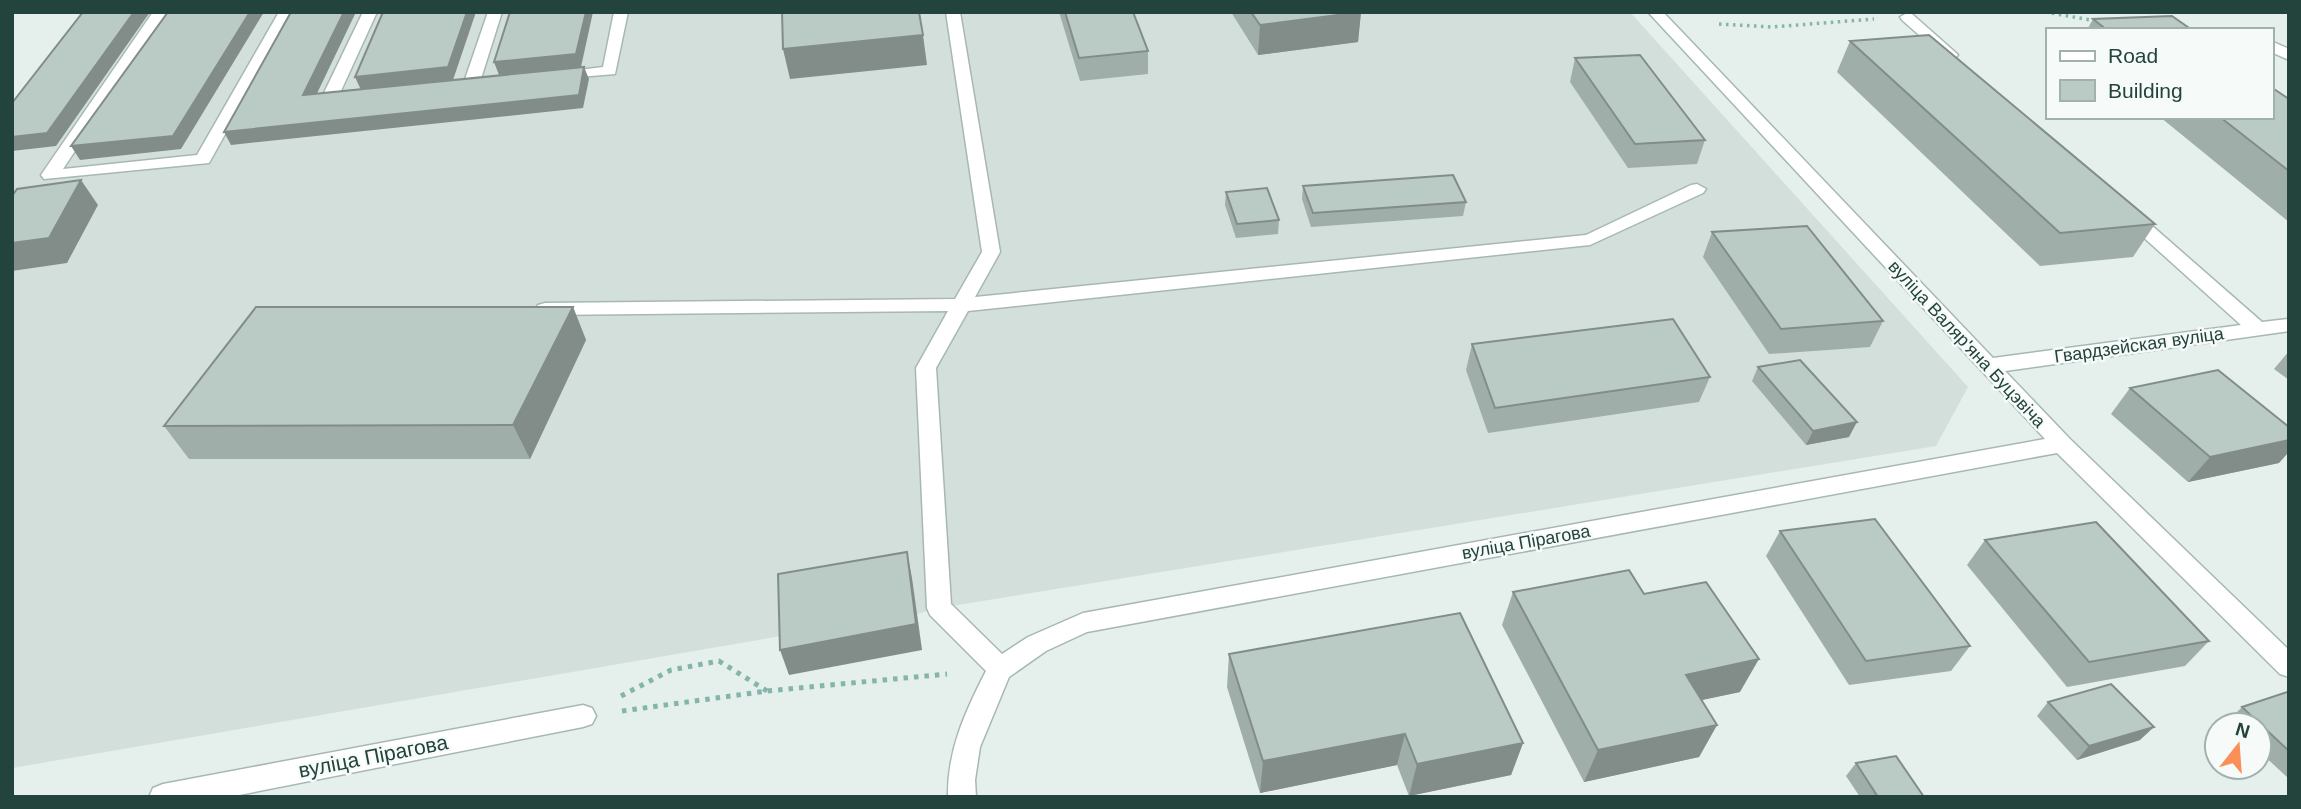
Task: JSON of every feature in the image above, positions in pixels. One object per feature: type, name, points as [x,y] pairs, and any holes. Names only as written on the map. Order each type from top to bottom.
[{"type":"street","points":[[160,12],[50,176],[203,159],[286,12]]},
{"type":"street","points":[[368,95],[329,99],[370,12]]},
{"type":"street","points":[[471,85],[495,12]]},
{"type":"street","points":[[547,77],[610,71],[621,12]]},
{"type":"street","points":[[953,12],[991,252],[926,368],[939,608],[999,669],[974,722],[960,778],[962,797]]},
{"type":"street","name":"вуліца Валяр'яна Буцэвіча","points":[[1658,16],[2062,444],[2289,666]]},
{"type":"street","points":[[1907,17],[1959,62]]},
{"type":"street","points":[[2273,46],[2289,56]]},
{"type":"street","points":[[531,310],[961,305],[1590,240],[1697,189]]},
{"type":"street","points":[[2113,200],[2258,329]]},
{"type":"street","name":"Гвардзейская вуліца","points":[[1988,366],[2289,325]]},
{"type":"street","name":"вуліца Пірагова","points":[[999,669],[1037,644],[1083,623],[2062,444]]},
{"type":"street","name":"вуліца Пірагова","points":[[163,797],[583,716]]},
{"type":"path","points":[[2045,12],[2096,21]]},
{"type":"path","points":[[1658,16],[1772,27],[1907,17]]},
{"type":"path","points":[[583,716],[671,670],[719,661],[768,691]]},
{"type":"path","points":[[583,716],[768,691],[999,669]]},
{"type":"shaded area","points":[[100,12],[1630,12],[1968,387],[1936,446],[939,608],[917,614],[922,650],[787,635],[12,768],[12,128]]},
{"type":"building","points":[[83,12],[134,12],[47,133],[12,137],[12,103]]},
{"type":"building","points":[[168,12],[250,12],[173,136],[71,146]]},
{"type":"building","points":[[291,12],[344,12],[303,95],[584,67],[579,95],[224,132]]},
{"type":"building","points":[[383,12],[467,12],[448,67],[355,77]]},
{"type":"building","points":[[510,12],[586,12],[576,54],[494,62]]},
{"type":"building","points":[[782,12],[919,12],[923,35],[783,49]]},
{"type":"building","points":[[1065,12],[1133,12],[1148,51],[1079,58]]},
{"type":"building","points":[[1251,12],[1361,12],[1260,25]]},
{"type":"building","points":[[2172,16],[2189,28],[2104,28],[2093,19]]},
{"type":"building","points":[[1929,35],[2155,224],[2060,233],[1850,41]]},
{"type":"building","points":[[1640,55],[1705,140],[1635,144],[1575,58]]},
{"type":"building","points":[[2273,88],[2289,99],[2289,171],[2223,119],[2273,119]]},
{"type":"building","points":[[1453,175],[1466,202],[1313,213],[1303,186]]},
{"type":"building","points":[[81,180],[49,238],[12,243],[12,196],[17,189]]},
{"type":"building","points":[[1267,188],[1279,220],[1237,224],[1226,192]]},
{"type":"building","points":[[1807,226],[1883,321],[1781,329],[1712,232]]},
{"type":"building","points":[[256,307],[573,307],[513,425],[164,426]]},
{"type":"building","points":[[1673,319],[1710,377],[1495,408],[1472,344]]},
{"type":"building","points":[[1800,360],[1857,422],[1813,431],[1758,367]]},
{"type":"building","points":[[2218,370],[2289,427],[2289,440],[2210,457],[2130,388]]},
{"type":"building","points":[[1875,519],[1970,646],[1866,661],[1780,531]]},
{"type":"building","points":[[2096,522],[2209,641],[2089,662],[1985,540]]},
{"type":"building","points":[[907,552],[916,624],[780,650],[778,574]]},
{"type":"building","points":[[1629,570],[1644,594],[1706,582],[1759,659],[1686,675],[1717,725],[1598,750],[1513,592]]},
{"type":"building","points":[[1460,613],[1523,743],[1417,764],[1405,734],[1263,761],[1229,654]]},
{"type":"building","points":[[2111,684],[2154,727],[2089,746],[2048,702]]},
{"type":"building","points":[[2289,693],[2289,751],[2273,736],[2273,711],[2246,711],[2242,707]]},
{"type":"building","points":[[1896,756],[1924,797],[1878,797],[1856,763]]}]
